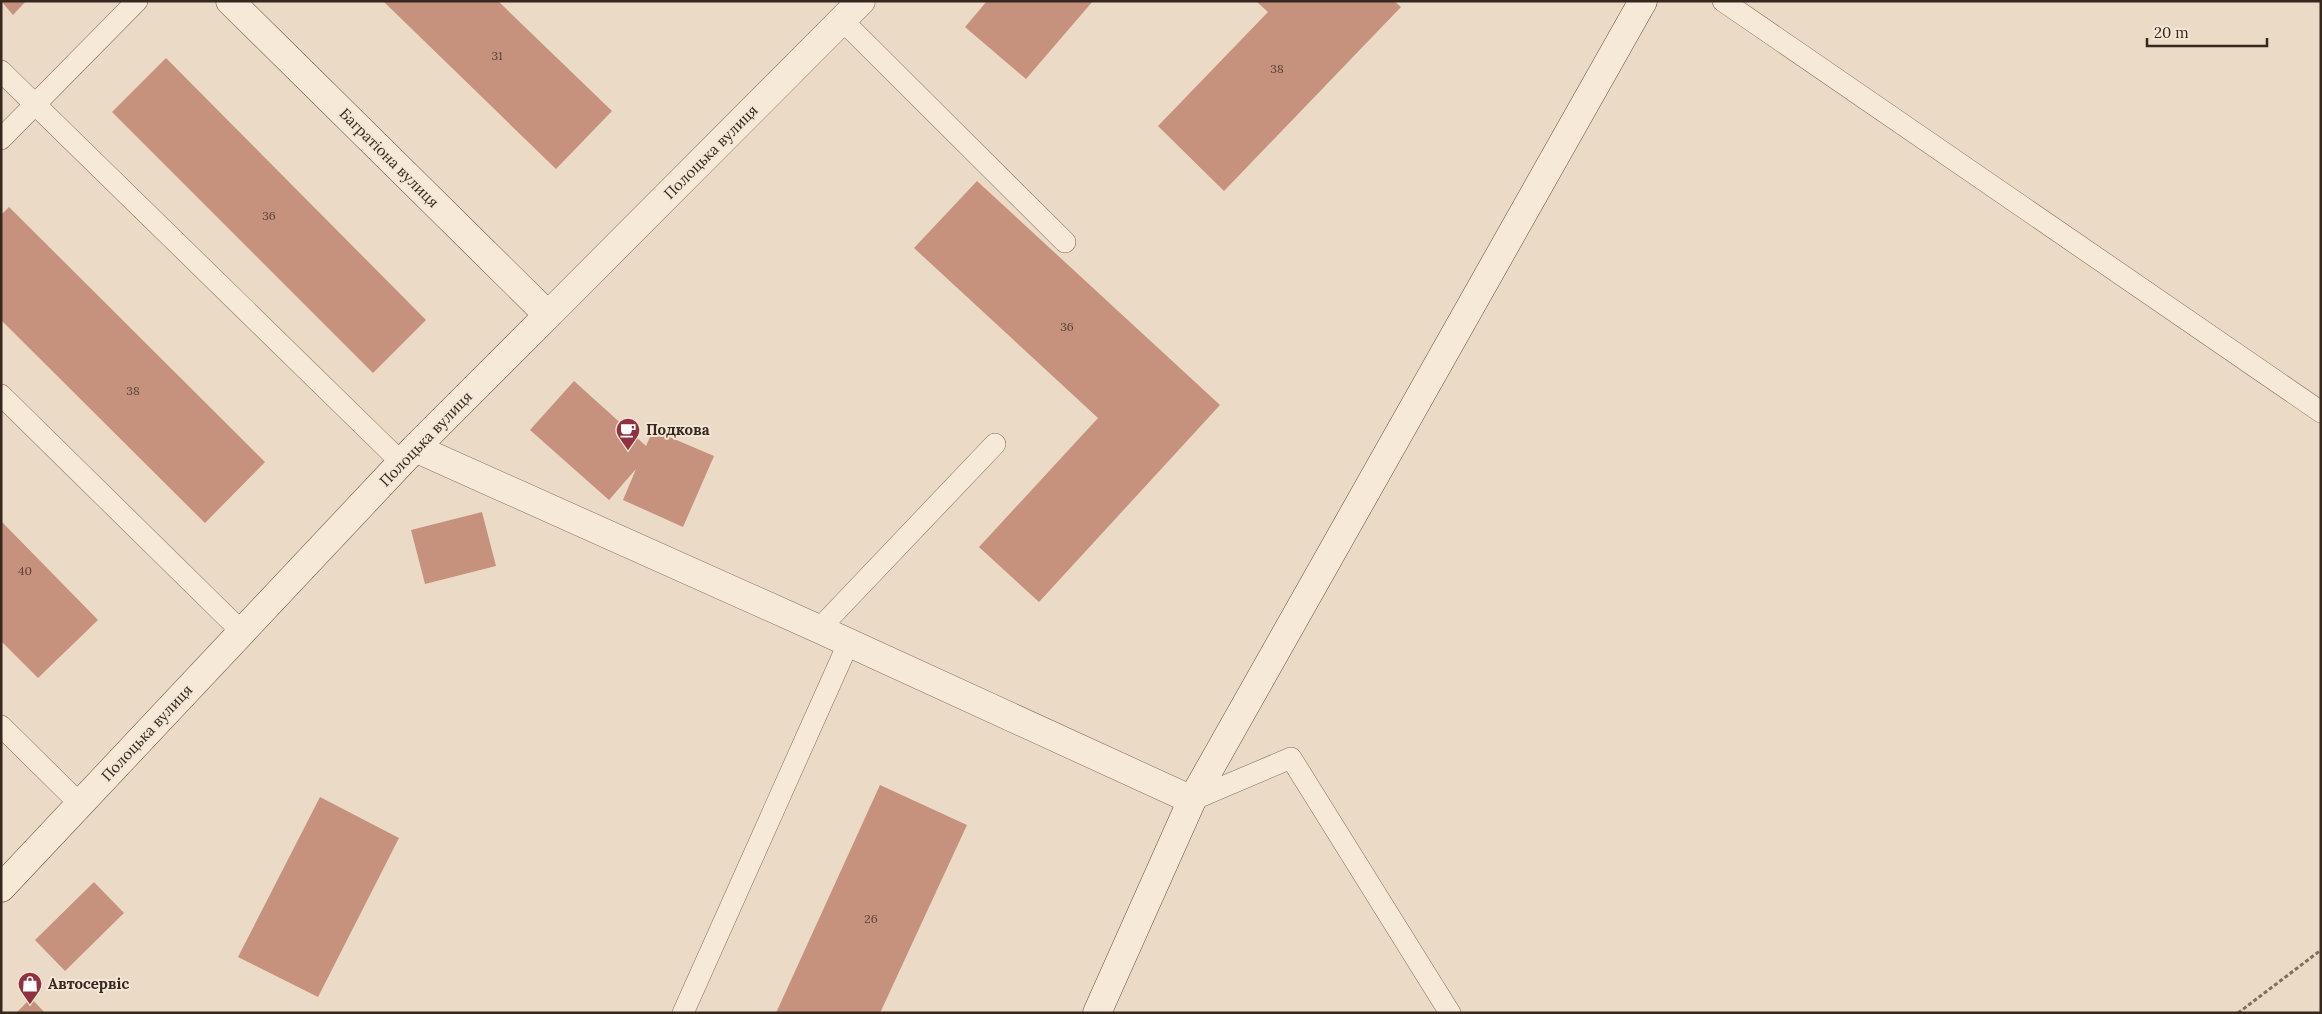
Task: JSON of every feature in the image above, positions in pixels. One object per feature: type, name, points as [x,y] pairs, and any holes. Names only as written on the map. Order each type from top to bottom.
[{"type":"street","name":"Багратіона вулиця","points":[[230,1],[548,315]]},
{"type":"street","name":"Полоцька вулиця","points":[[1,888],[408,456],[861,1]]},
{"type":"street","points":[[1097,1013],[1192,800],[1643,1]]},
{"type":"street","points":[[408,456],[819,629],[848,644],[1192,800]]},
{"type":"lane","points":[[1,138],[137,1]]},
{"type":"lane","points":[[1723,1],[2321,412]]},
{"type":"lane","points":[[842,20],[1065,242]]},
{"type":"lane","points":[[1,71],[408,456]]},
{"type":"lane","points":[[1,395],[242,632]]},
{"type":"lane","points":[[819,629],[995,444]]},
{"type":"lane","points":[[683,1013],[848,644]]},
{"type":"lane","points":[[1,726],[80,804]]},
{"type":"lane","points":[[1192,800],[1291,758],[1450,1013]]},
{"type":"path","points":[[2238,1013],[2321,950]]},
{"type":"building","points":[[1,1],[26,1],[13,15]]},
{"type":"building","points":[[383,1],[498,1],[612,111],[556,169]]},
{"type":"building","points":[[987,1],[1093,1],[1026,79],[965,27]]},
{"type":"building","points":[[1256,1],[1394,1],[1401,7],[1224,191],[1158,126],[1268,12]]},
{"type":"building","points":[[166,58],[426,320],[373,373],[112,112]]},
{"type":"building","points":[[977,181],[1220,405],[1039,602],[979,547],[1098,418],[914,248]]},
{"type":"building","points":[[9,207],[265,462],[205,523],[1,320],[1,215]]},
{"type":"building","name":"Подкова","points":[[574,381],[646,446],[653,430],[714,456],[683,527],[623,500],[636,469],[609,500],[530,430]]},
{"type":"building","points":[[482,512],[496,566],[425,584],[411,530]]},
{"type":"building","points":[[1,521],[98,620],[38,678],[1,641]]},
{"type":"building","points":[[880,785],[967,825],[880,1013],[776,1013]]},
{"type":"building","points":[[320,797],[399,838],[318,997],[238,957]]},
{"type":"building","points":[[94,882],[124,913],[65,971],[35,940]]},
{"type":"building","name":"Автосервіс","points":[[31,998],[45,1013],[16,1013]]},
{"type":"place","name":"Подкова","points":[[628,451]]},
{"type":"place","name":"Автосервіс","points":[[30,1005]]}]
